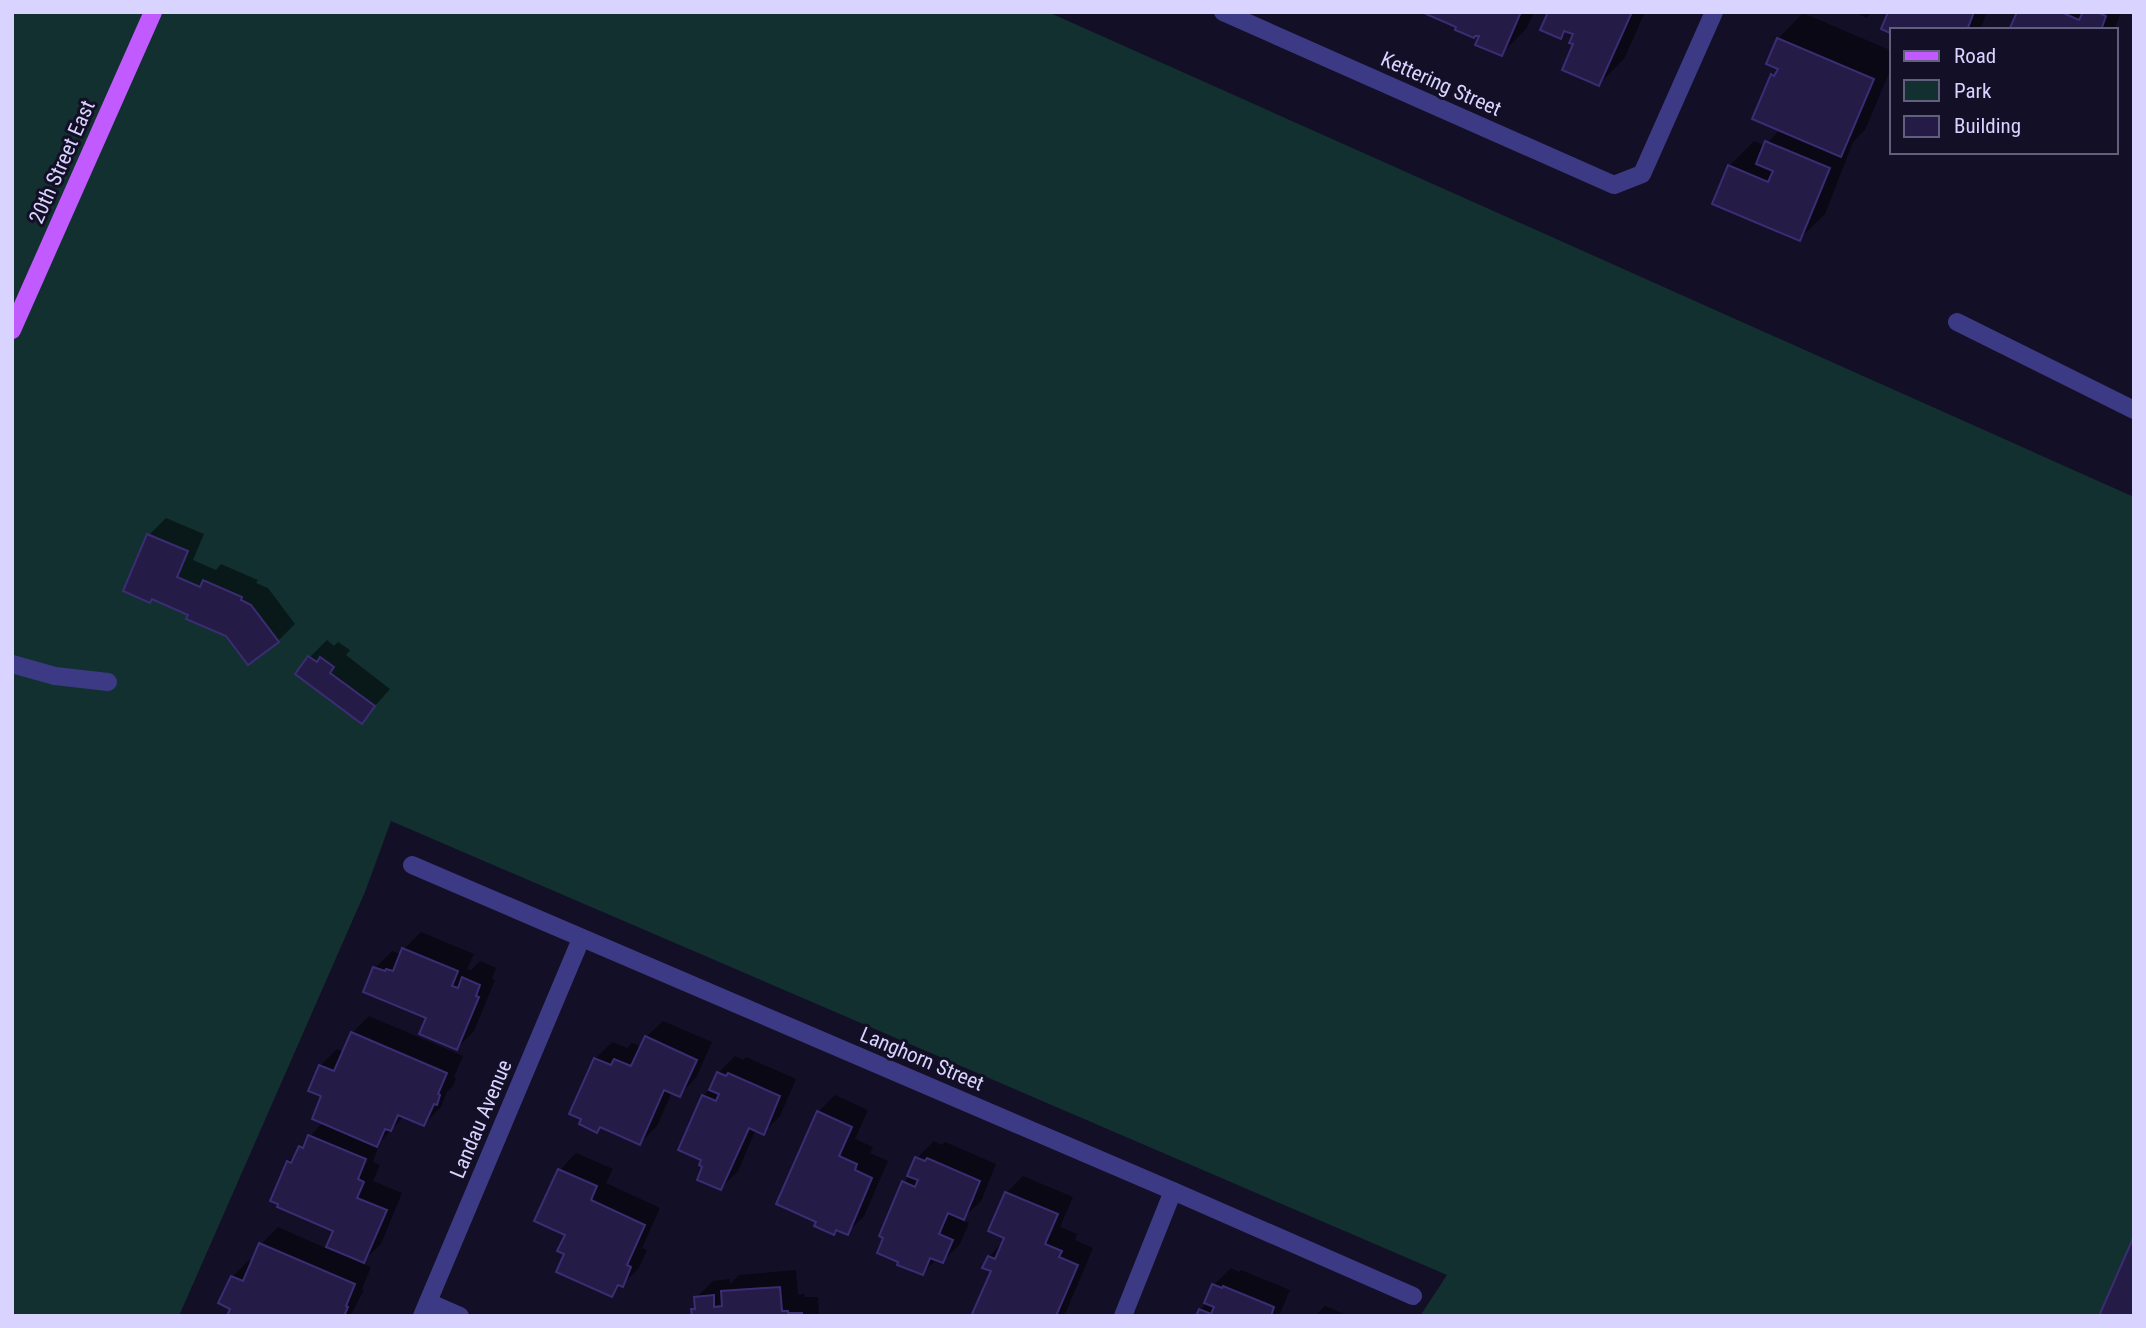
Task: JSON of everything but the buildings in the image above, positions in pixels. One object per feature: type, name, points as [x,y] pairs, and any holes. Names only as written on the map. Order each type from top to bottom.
[{"type":"main road","name":"20th Street East","points":[[12,330],[153,12]]},
{"type":"street","name":"Kettering Street","points":[[1223,12],[1614,185],[1642,174],[1714,12]]},
{"type":"street","points":[[1957,322],[2134,410]]},
{"type":"street","points":[[12,664],[55,676],[108,681]]},
{"type":"street","name":"Langhorn Street","points":[[412,865],[1413,1296]]},
{"type":"street","name":"Landau Avenue","points":[[425,1309],[581,939]]},
{"type":"street","points":[[1123,1316],[1173,1191]]},
{"type":"street","points":[[425,1309],[460,1316]]},
{"type":"green space","points":[[12,12],[1048,12],[2134,497],[2134,1316],[1420,1316],[1447,1275],[391,821],[365,892],[179,1316],[12,1316]]}]
